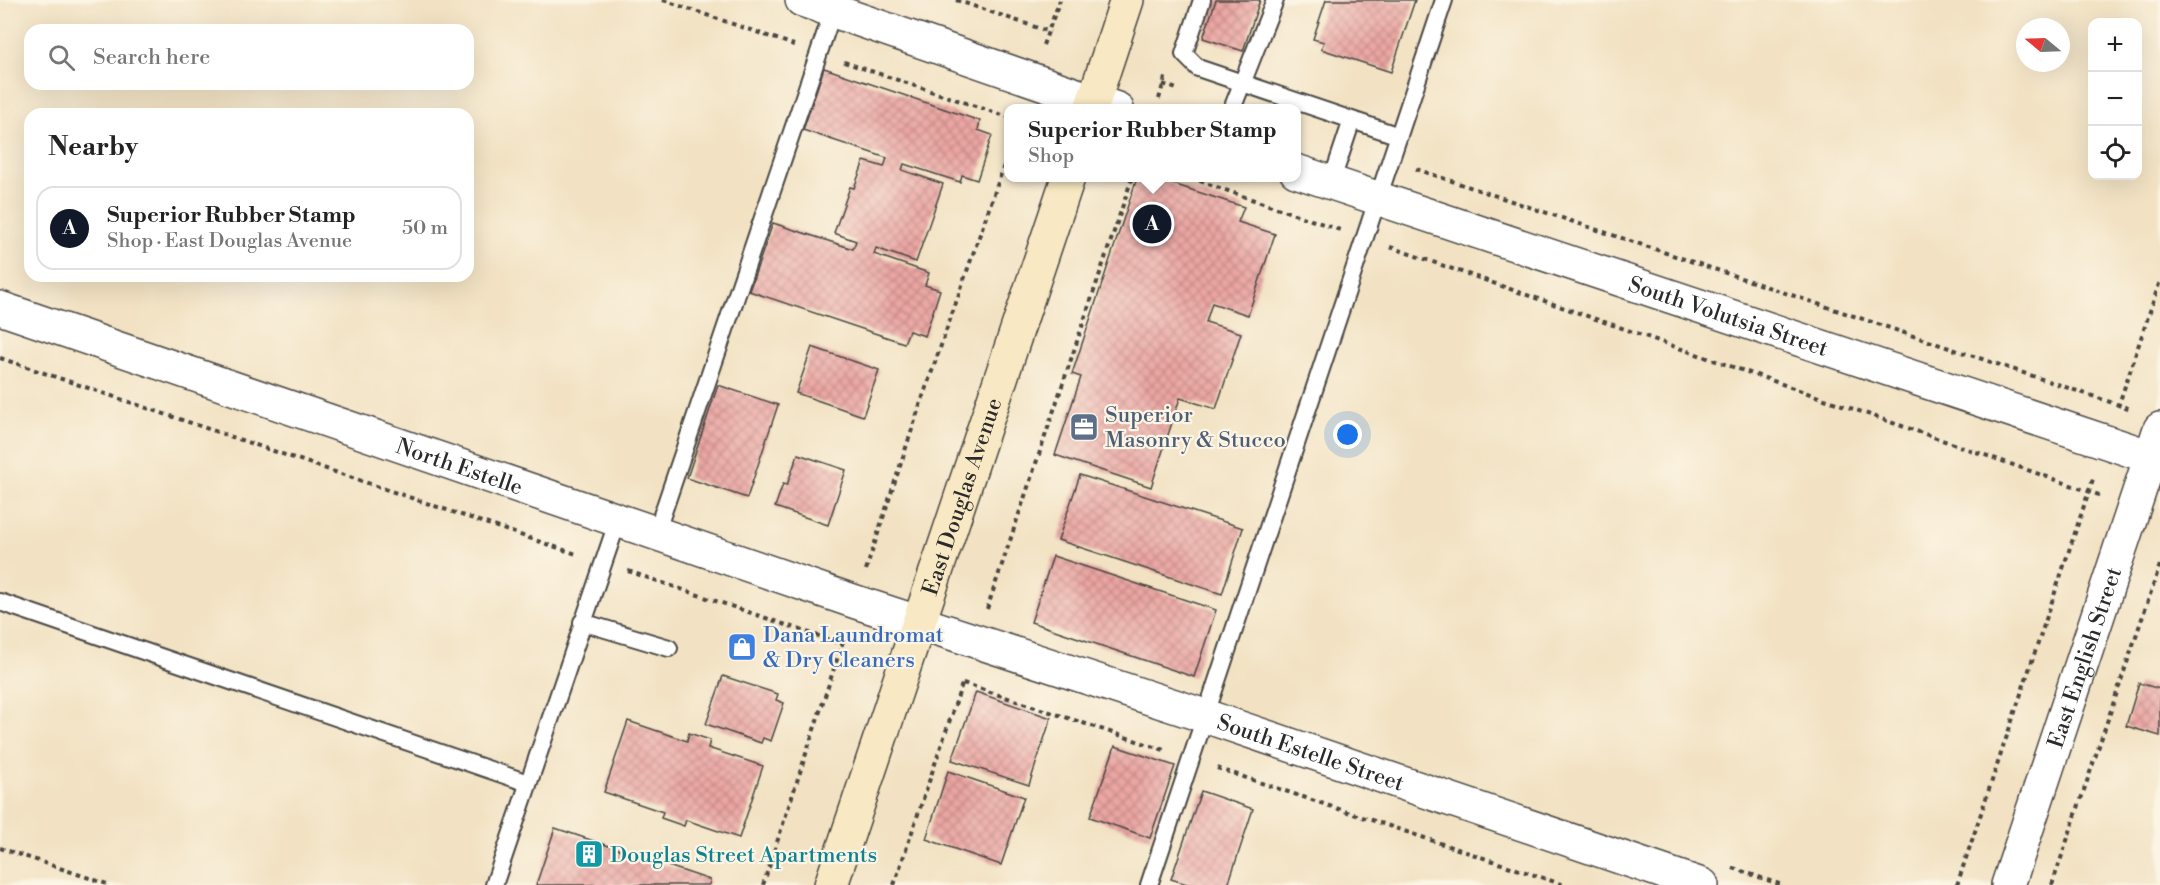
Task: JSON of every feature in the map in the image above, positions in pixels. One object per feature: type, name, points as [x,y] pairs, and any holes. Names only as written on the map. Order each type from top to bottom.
[{"type":"main road","points":[[1101,104],[1127,0]]},
{"type":"main road","name":"East Douglas Avenue","points":[[831,885],[1066,182]]},
{"type":"street","points":[[802,0],[1094,104]]},
{"type":"street","name":"South Volutsia Street","points":[[1301,173],[2106,442],[2152,439]]},
{"type":"street","name":"North Estelle","points":[[0,308],[919,623]]},
{"type":"street","name":"East English Street","points":[[2008,885],[2134,506],[2152,439]]},
{"type":"street","name":"South Estelle Street","points":[[919,623],[1205,716],[1702,885]]},
{"type":"lane","points":[[1202,0],[1184,54],[1198,68],[1399,136]]},
{"type":"lane","points":[[1149,885],[1444,0]]},
{"type":"lane","points":[[1233,104],[1267,8]]},
{"type":"lane","points":[[656,533],[833,11]]},
{"type":"lane","points":[[1331,183],[1352,120]]},
{"type":"lane","points":[[494,885],[618,520]]},
{"type":"lane","points":[[0,602],[528,783]]},
{"type":"lane","points":[[582,622],[669,648]]},
{"type":"path","points":[[956,0],[1050,32]]},
{"type":"path","points":[[1040,51],[1050,32],[1060,0]]},
{"type":"path","points":[[1390,160],[2118,405],[2152,439]]},
{"type":"path","points":[[863,579],[918,411],[1004,165]]},
{"type":"path","points":[[986,614],[1130,182]]},
{"type":"path","points":[[1205,182],[2134,506]]},
{"type":"path","points":[[1957,885],[2160,281]]},
{"type":"path","points":[[0,358],[842,644]]},
{"type":"path","points":[[2052,885],[2160,565]]},
{"type":"path","points":[[763,885],[847,629]]},
{"type":"path","points":[[894,885],[965,675]]},
{"type":"path","points":[[963,683],[1564,885]]},
{"type":"path","points":[[0,848],[110,885]]},
{"type":"building","points":[[1216,0],[1260,0],[1243,51],[1203,38]]},
{"type":"building","points":[[1326,0],[1415,0],[1391,72],[1321,49],[1324,42],[1313,39]]},
{"type":"building","points":[[824,68],[980,121],[978,130],[992,135],[977,180],[962,175],[960,182],[904,164],[902,170],[943,184],[916,262],[876,248],[874,254],[929,273],[925,285],[940,290],[925,336],[909,331],[904,343],[749,291],[773,223],[853,249],[856,241],[834,233],[850,187],[854,188],[864,161],[884,167],[887,158],[803,130]]},
{"type":"building","points":[[1136,182],[1167,182],[1244,207],[1238,222],[1275,234],[1248,315],[1212,303],[1206,322],[1241,333],[1216,409],[1180,398],[1151,487],[1055,455],[1081,377],[1072,374]]},
{"type":"building","points":[[812,347],[879,370],[863,416],[796,393]]},
{"type":"building","points":[[718,385],[778,405],[747,498],[687,478]]},
{"type":"building","points":[[798,454],[846,470],[828,525],[775,507],[783,484],[787,485]]},
{"type":"building","points":[[1080,475],[1243,528],[1222,594],[1058,540]]},
{"type":"building","points":[[1053,556],[1216,610],[1194,677],[1031,622]]},
{"type":"building","points":[[723,676],[778,694],[776,700],[784,703],[771,741],[763,738],[761,743],[706,724]]},
{"type":"building","points":[[2139,683],[2160,689],[2160,736],[2126,726]]},
{"type":"building","points":[[976,692],[1051,718],[1029,785],[952,760]]},
{"type":"building","points":[[628,721],[687,741],[689,733],[710,740],[708,748],[763,766],[739,838],[686,820],[684,826],[661,818],[663,812],[604,792]]},
{"type":"building","points":[[1115,746],[1175,766],[1150,838],[1090,817]]},
{"type":"building","points":[[948,771],[1024,797],[1001,865],[926,839]]},
{"type":"building","points":[[1201,791],[1253,809],[1228,885],[1190,885],[1171,879]]},
{"type":"building","name":"Douglas Street Apartments","points":[[555,828],[710,880],[709,885],[536,885]]},
{"type":"place","name":"Superior Rubber Stamp","points":[[1152,224]]},
{"type":"place","name":"Superior Masonry & Stucco","points":[[1084,427]]},
{"type":"place","name":"Dana Laundromat & Dry Cleaners","points":[[742,647]]},
{"type":"place","name":"Douglas Street Apartments","points":[[589,854]]}]
